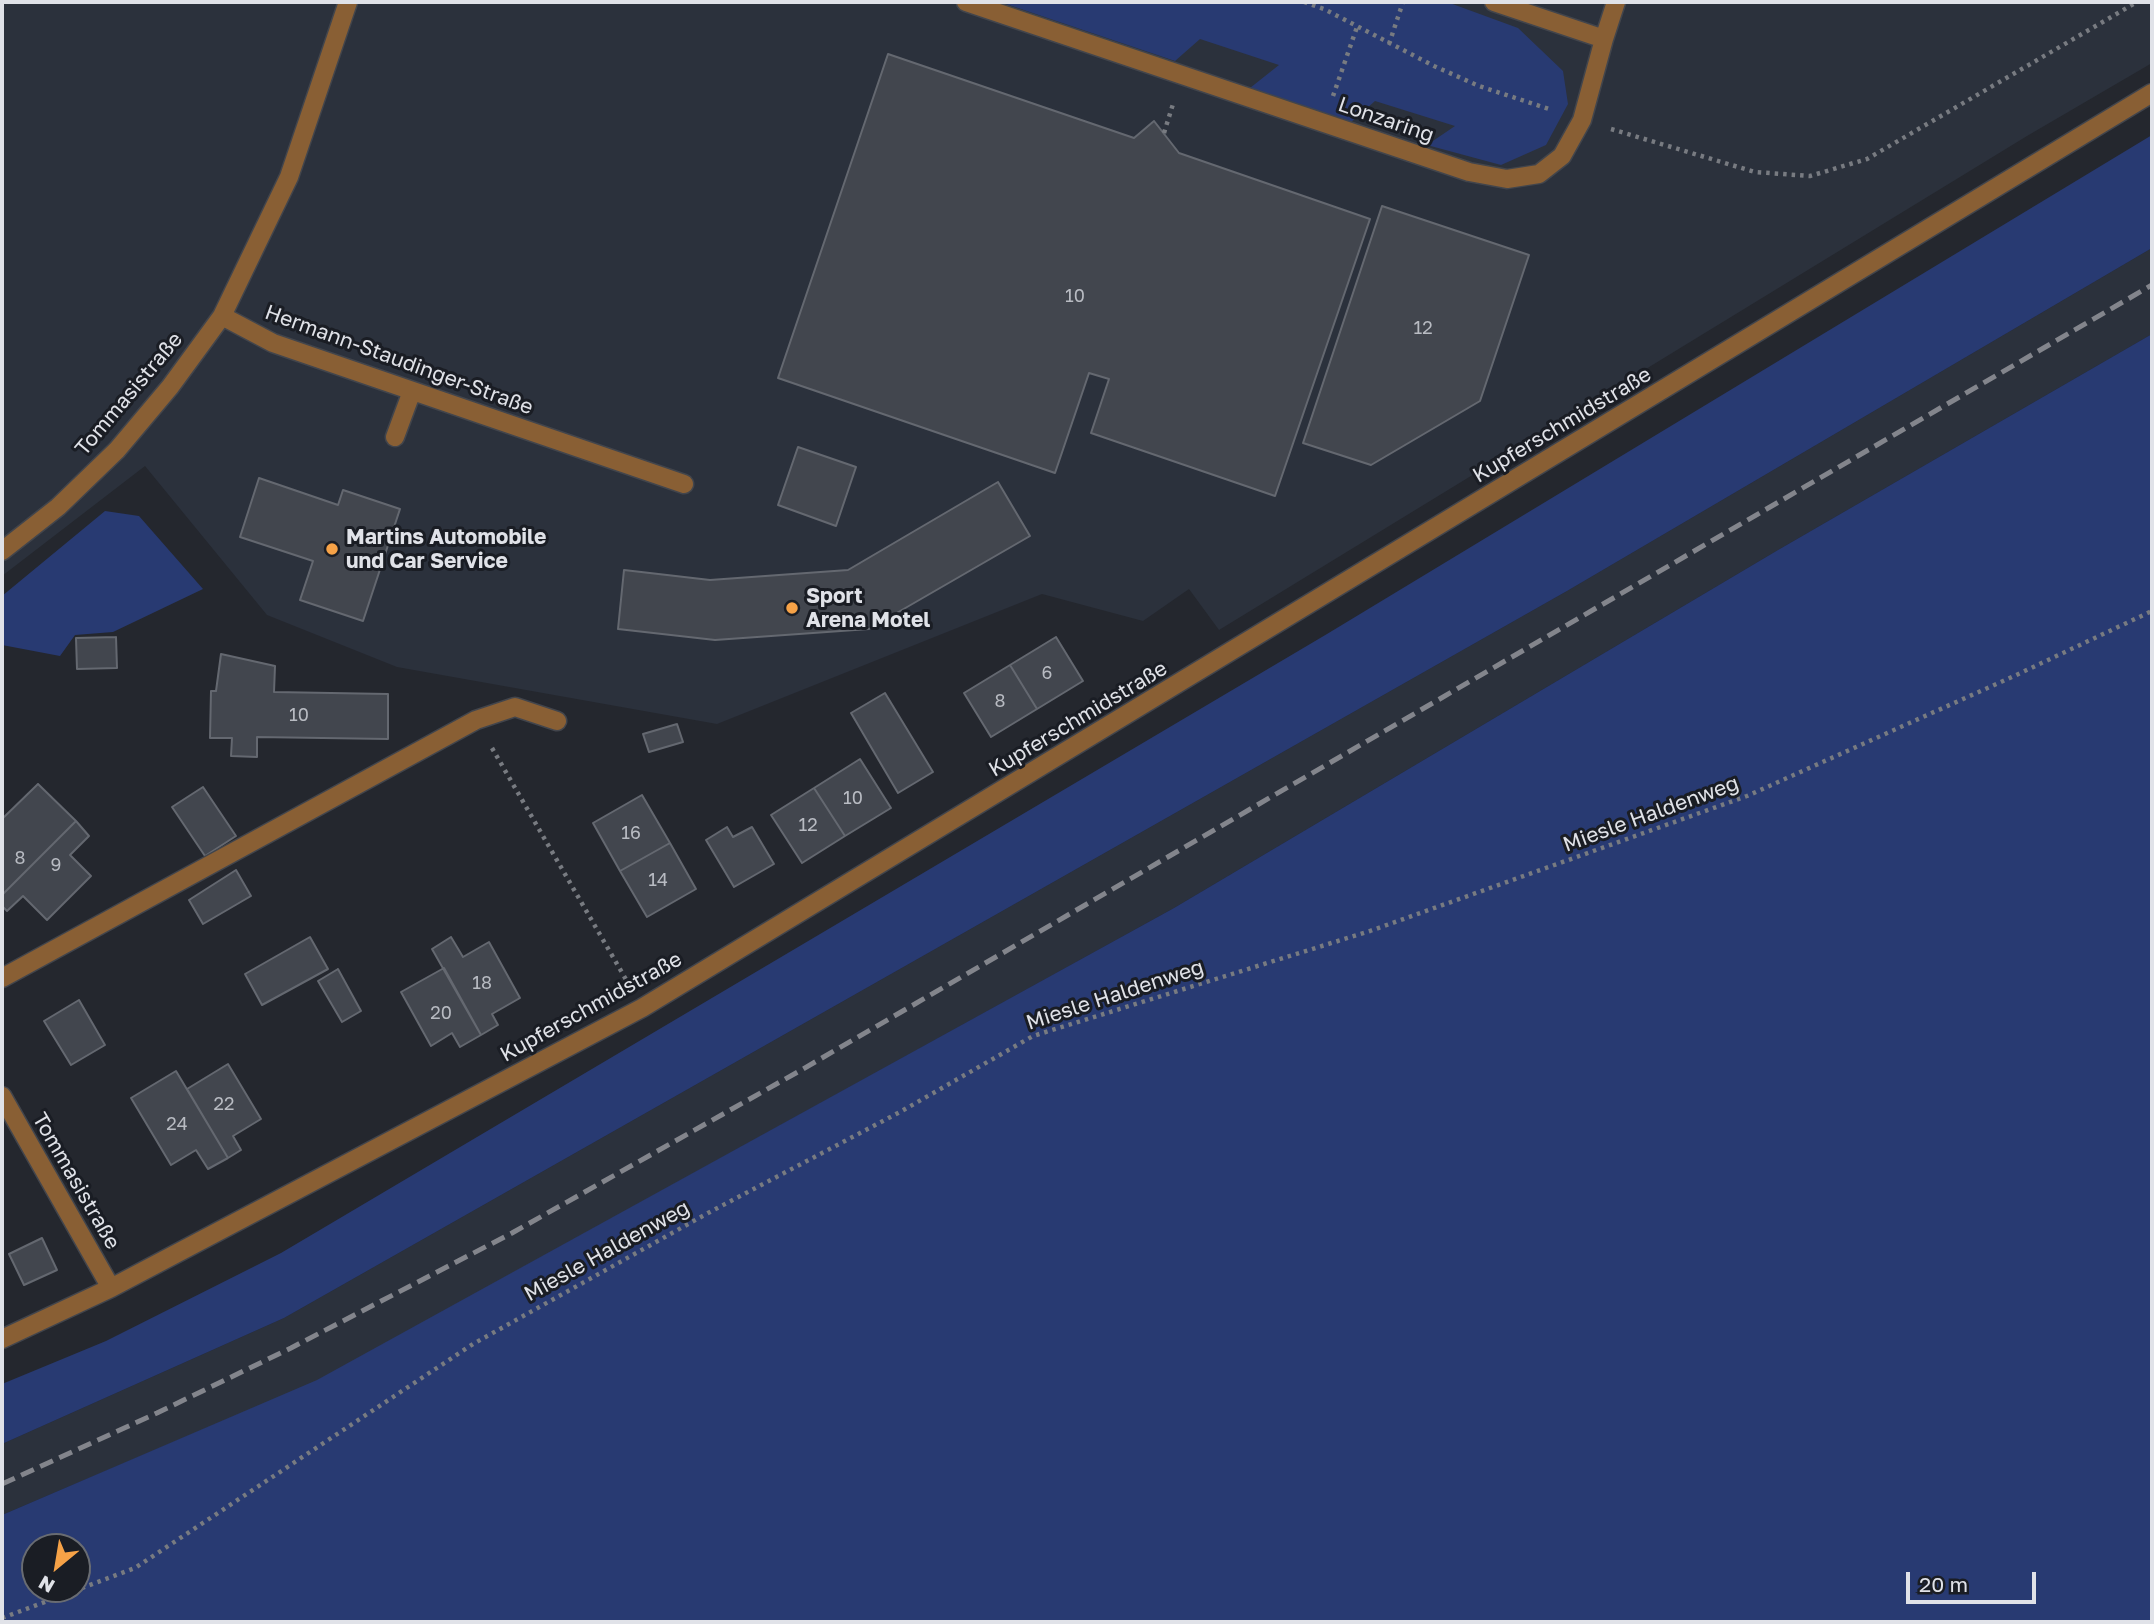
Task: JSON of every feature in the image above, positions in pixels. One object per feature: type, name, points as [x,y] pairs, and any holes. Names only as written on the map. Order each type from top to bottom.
[{"type":"street","points":[[222,316],[289,177],[348,2]]},
{"type":"street","name":"Lonzaring","points":[[966,2],[1417,155],[1469,172],[1507,179],[1539,174],[1562,156],[1582,120],[1616,2]]},
{"type":"street","points":[[1493,2],[1604,39]]},
{"type":"street","name":"Kupferschmidstraße","points":[[2,1339],[111,1288],[642,1008],[2152,93]]},
{"type":"street","name":"Hermann-Staudinger-Straße","points":[[222,316],[273,344],[684,484]]},
{"type":"street","name":"Tommasistraße","points":[[2,551],[58,507],[117,450],[170,387],[222,316]]},
{"type":"street","points":[[395,437],[412,391]]},
{"type":"street","points":[[2,978],[476,720],[516,708],[557,721]]},
{"type":"street","name":"Tommasistraße","points":[[2,1096],[111,1288]]},
{"type":"path","points":[[1304,2],[1479,86],[1755,172],[1810,176],[1867,159],[2137,2]]},
{"type":"path","points":[[1389,44],[1403,2]]},
{"type":"path","points":[[1324,123],[1357,27]]},
{"type":"path","name":"Miesle Haldenweg","points":[[2,1618],[135,1568],[474,1344],[708,1213],[900,1112],[1032,1036],[1370,931],[1747,796],[2152,611]]},
{"type":"path","points":[[476,720],[642,1008]]},
{"type":"shaded area","points":[[2,2],[2152,2],[2152,63],[2027,136],[1219,630],[1189,589],[1143,621],[1042,594],[717,724],[397,667],[267,615],[145,466],[2,576]]},
{"type":"shaded area","points":[[1000,2],[1447,2],[1518,28],[1563,71],[1568,104],[1546,145],[1501,165],[1427,145],[1455,126],[1375,101],[1350,123],[1250,88],[1279,65],[1200,39],[1175,61]]},
{"type":"shaded area","points":[[2152,135],[2152,248],[1567,591],[284,1318],[2,1444],[2,1384],[106,1341],[281,1253],[1327,634]]},
{"type":"shaded area","points":[[2152,248],[2152,334],[1778,550],[1174,908],[317,1381],[2,1515],[2,1444],[284,1318],[1567,591]]},
{"type":"shaded area","points":[[2152,334],[2152,1622],[2,1622],[2,1515],[317,1380],[1174,908],[1778,550]]},
{"type":"shaded area","points":[[105,511],[139,516],[203,589],[113,632],[75,635],[60,656],[2,645],[2,596]]},
{"type":"building","points":[[888,54],[1134,138],[1154,121],[1179,153],[1370,219],[1275,496],[1091,433],[1109,379],[1089,373],[1055,473],[778,378]]},
{"type":"building","points":[[1382,206],[1529,255],[1480,401],[1371,465],[1303,443]]},
{"type":"building","points":[[798,447],[856,467],[836,526],[778,505]]},
{"type":"building","name":"Martins Automobile und Car Service","points":[[259,478],[338,505],[343,490],[400,509],[363,621],[300,600],[313,561],[240,537]]},
{"type":"building","points":[[998,482],[1030,536],[869,629],[715,640],[618,629],[624,570],[710,580],[848,570]]},
{"type":"building","points":[[116,637],[117,668],[77,669],[76,638]]},
{"type":"building","points":[[1056,637],[1083,681],[1037,709],[1010,665]]},
{"type":"building","points":[[221,654],[275,666],[274,692],[388,694],[388,739],[257,737],[257,757],[231,756],[232,738],[210,738],[211,691],[216,691]]},
{"type":"building","points":[[1010,665],[1037,709],[991,737],[964,693]]},
{"type":"building","points":[[885,693],[933,772],[898,793],[851,713]]},
{"type":"building","points":[[677,724],[683,742],[649,752],[643,734]]},
{"type":"building","points":[[860,759],[891,808],[845,836],[814,788]]},
{"type":"building","points":[[38,784],[76,821],[2,895],[2,819]]},
{"type":"building","points":[[203,787],[236,836],[205,856],[172,807]]},
{"type":"building","points":[[814,788],[845,836],[802,863],[771,815]]},
{"type":"building","points":[[642,795],[670,843],[620,871],[593,823]]},
{"type":"building","points":[[76,821],[89,836],[70,855],[91,876],[47,920],[23,896],[7,911],[2,906],[2,895]]},
{"type":"building","points":[[727,827],[733,837],[752,827],[774,864],[734,887],[706,840]]},
{"type":"building","points":[[670,843],[696,889],[647,917],[620,871]]},
{"type":"building","points":[[236,870],[251,896],[203,924],[189,900]]},
{"type":"building","points":[[310,937],[328,969],[262,1005],[245,974]]},
{"type":"building","points":[[451,937],[463,957],[489,942],[520,998],[492,1014],[498,1025],[481,1035],[432,949]]},
{"type":"building","points":[[444,968],[481,1035],[460,1047],[452,1033],[431,1046],[401,992]]},
{"type":"building","points":[[338,969],[361,1011],[342,1022],[318,981]]},
{"type":"building","points":[[79,1000],[105,1045],[71,1065],[44,1021]]},
{"type":"building","points":[[228,1064],[261,1119],[233,1136],[241,1150],[228,1158],[187,1089]]},
{"type":"building","points":[[176,1071],[228,1158],[208,1169],[196,1150],[171,1165],[131,1098]]},
{"type":"building","points":[[42,1238],[57,1270],[24,1285],[9,1254]]},
{"type":"railway","points":[[2,1484],[291,1348],[512,1233],[803,1069],[2152,285]]},
{"type":"place","name":"Martins Automobile und Car Service","points":[[332,549]]},
{"type":"place","name":"Sport Arena Motel","points":[[792,608]]}]
